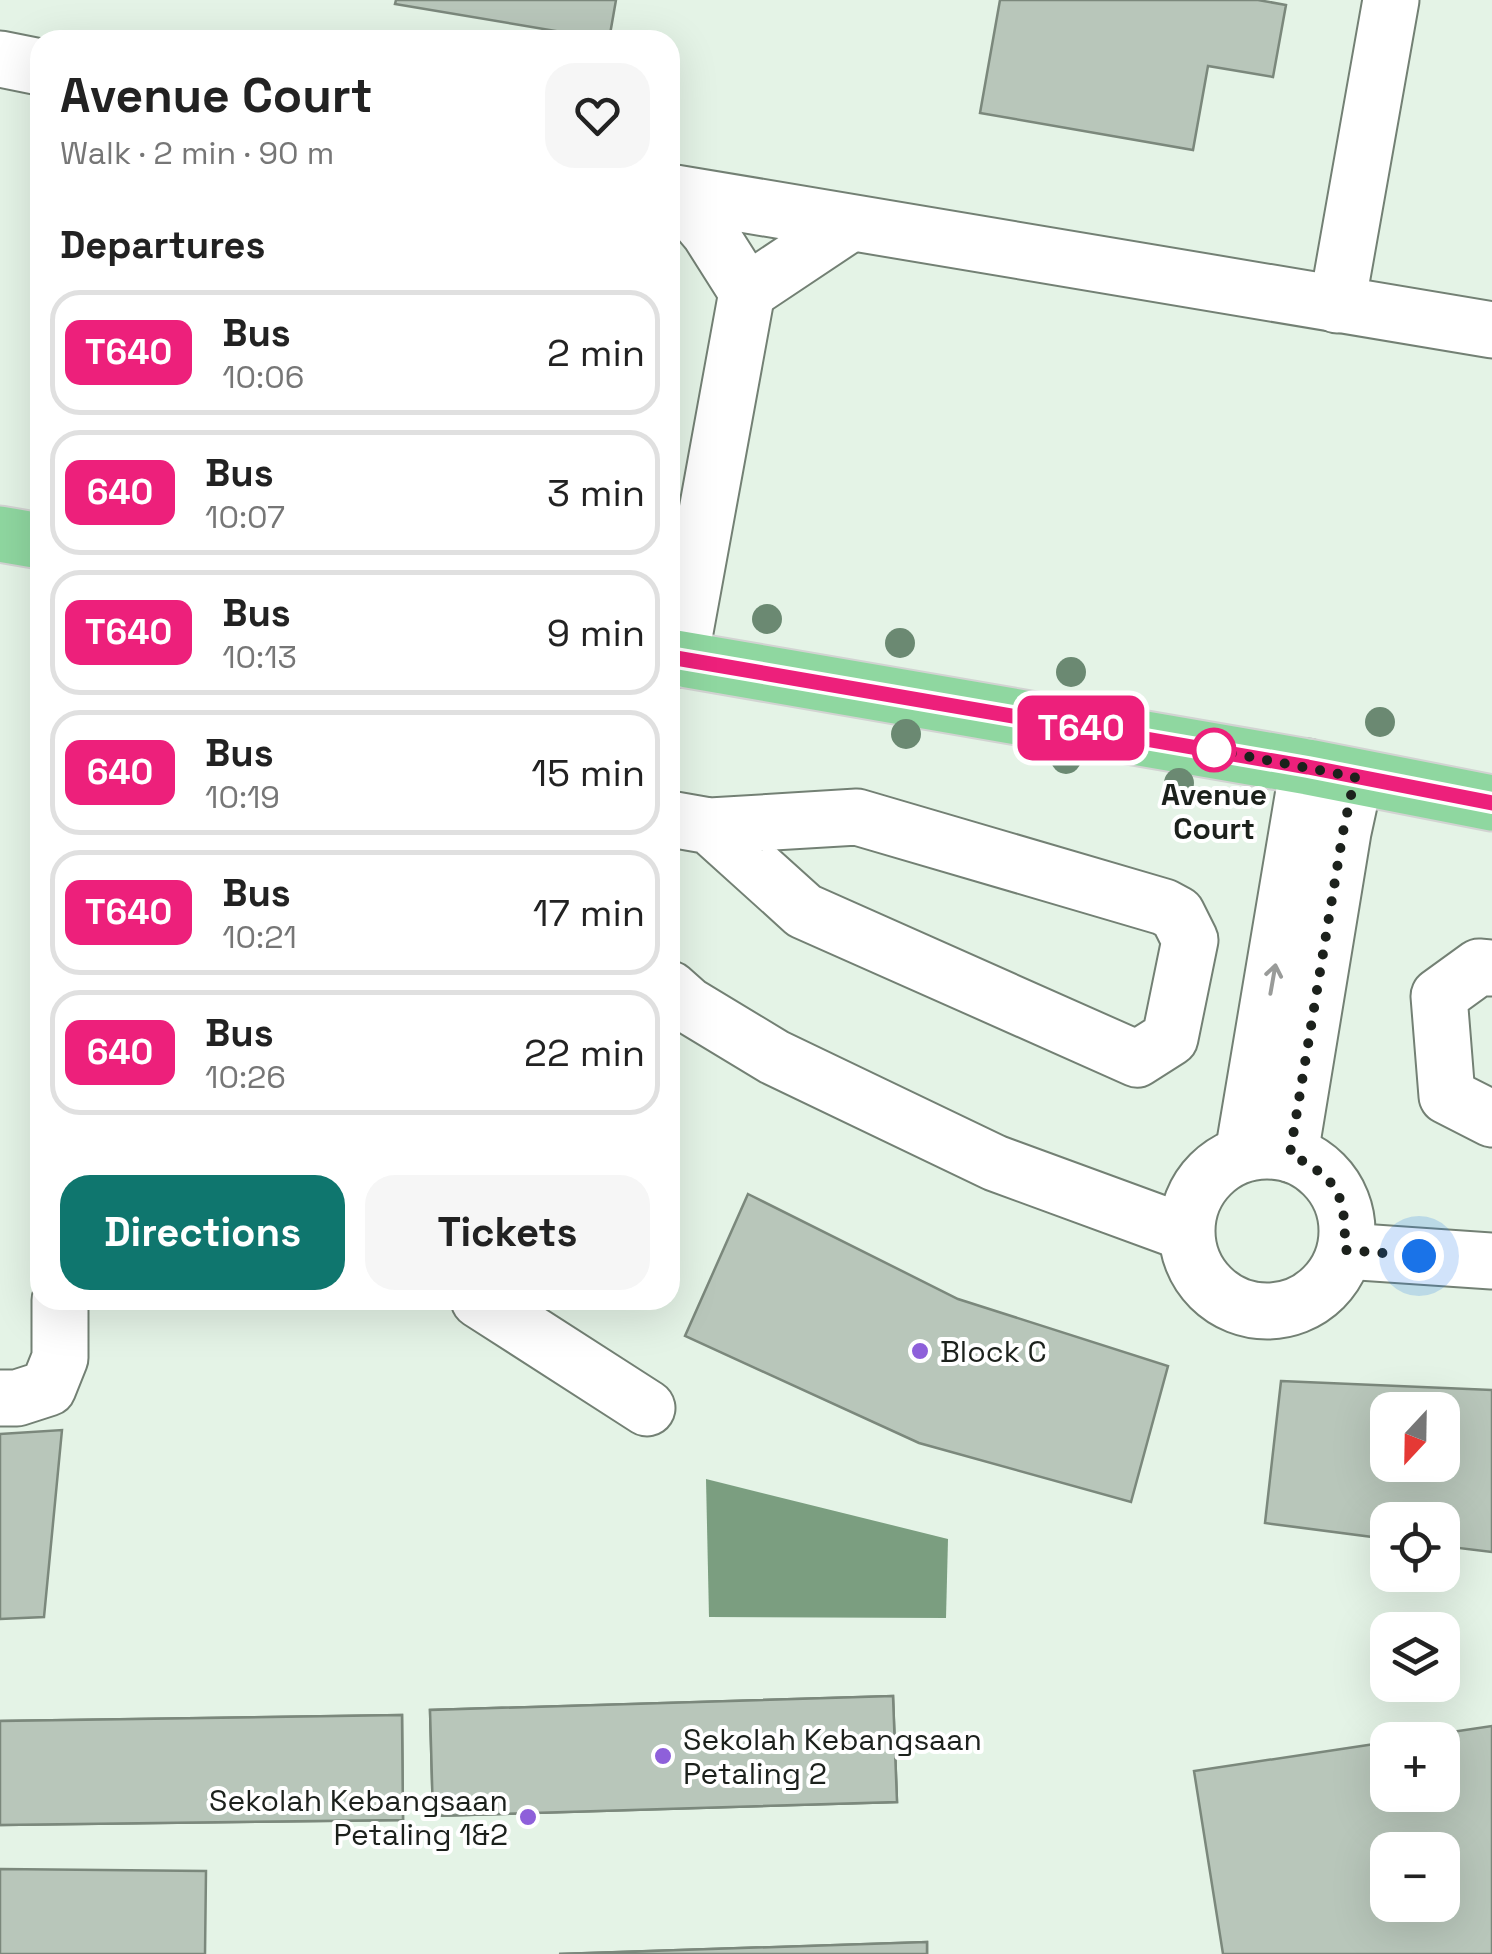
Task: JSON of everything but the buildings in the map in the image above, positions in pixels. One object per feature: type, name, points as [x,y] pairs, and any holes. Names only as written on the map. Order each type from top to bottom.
[{"type":"main road","points":[[0,534],[30,539]]},
{"type":"main road","points":[[680,659],[1492,802]]},
{"type":"street","points":[[1336,304],[1391,0]]},
{"type":"street","points":[[0,60],[30,66]]},
{"type":"street","points":[[680,194],[1492,330]]},
{"type":"street","points":[[680,200],[709,232],[747,292],[680,633]]},
{"type":"street","points":[[747,292],[849,224]]},
{"type":"street","points":[[1266,1154],[1332,772]]},
{"type":"street","points":[[857,817],[1164,907],[1176,914],[1190,940],[1170,1038],[1137,1059],[804,911],[690,823],[857,817]]},
{"type":"street","points":[[1492,968],[1479,966],[1439,996],[1447,1096],[1492,1118]]},
{"type":"street","points":[[680,998],[774,1057],[995,1163],[1186,1233]]},
{"type":"street","points":[[1266,1154],[1315,1168],[1332,1184],[1345,1210],[1345,1250],[1334,1276],[1311,1298],[1285,1310],[1268,1312],[1241,1307],[1213,1292],[1192,1261],[1186,1233],[1191,1204],[1204,1180],[1226,1162],[1266,1154]]},
{"type":"street","points":[[1345,1250],[1492,1261]]},
{"type":"street","points":[[0,1398],[18,1398],[48,1388],[60,1358],[60,1310]]},
{"type":"street","points":[[495,1310],[647,1408]]},
{"type":"shaded area","points":[[706,1479],[948,1539],[946,1618],[709,1617]]},
{"type":"bus line","name":"T640","points":[[680,659],[1308,767],[1492,803]]},
{"type":"place","name":"Avenue Court","points":[[1214,750]]},
{"type":"place","name":"Block C","points":[[920,1351]]},
{"type":"place","name":"Sekolah Kebangsaan Petaling 2","points":[[663,1756]]},
{"type":"place","name":"Sekolah Kebangsaan Petaling 1&2","points":[[528,1817]]},
{"type":"route","points":[[1214,750],[1355,777],[1290,1154],[1315,1168],[1332,1184],[1345,1210],[1345,1250],[1419,1256]]}]
